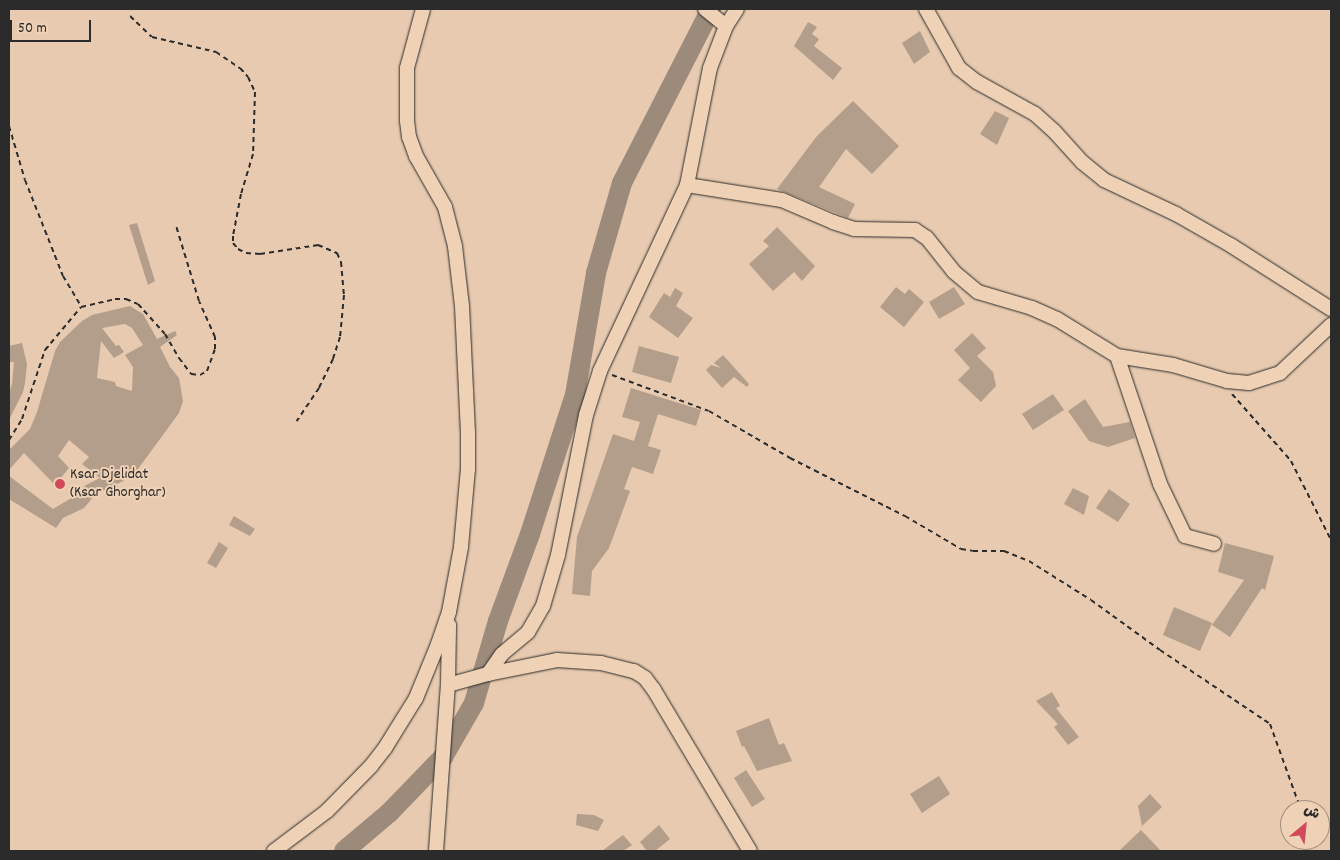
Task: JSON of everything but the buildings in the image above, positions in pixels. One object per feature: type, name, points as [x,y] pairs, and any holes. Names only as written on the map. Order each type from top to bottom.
[{"type":"street","points":[[423,9],[407,68],[407,122],[409,137],[416,156],[437,190],[451,223],[462,306],[468,442],[466,497],[461,547],[449,612],[448,685],[436,851]]},
{"type":"street","points":[[705,9],[726,26]]},
{"type":"street","points":[[488,674],[502,654],[528,632],[543,606],[558,555],[586,415],[600,370],[687,185],[710,68],[726,26],[737,9]]},
{"type":"street","points":[[926,9],[959,68],[968,76],[1040,118],[1064,140],[1082,162],[1104,180],[1176,214],[1232,246],[1331,310]]},
{"type":"street","points":[[687,185],[782,200],[854,229],[914,230],[927,238],[954,272],[969,286],[988,296],[1032,308],[1058,319],[1117,356],[1174,365],[1216,378],[1243,383],[1270,378],[1288,366],[1331,325]]},
{"type":"street","points":[[1117,356],[1160,484],[1185,536],[1214,544]]},
{"type":"street","points":[[274,851],[327,811],[371,766],[385,748],[416,698],[449,612]]},
{"type":"street","points":[[448,685],[536,663],[576,660],[616,665],[634,671],[645,678],[750,851]]},
{"type":"path","points":[[130,16],[152,37],[216,52],[240,68],[248,77],[255,92],[253,154],[241,194],[233,236],[233,243],[238,249],[246,253],[260,254],[318,245],[336,253],[341,262],[344,295],[340,337],[333,359],[319,388],[297,421]]},
{"type":"path","points":[[9,126],[25,180],[63,276],[81,307]]},
{"type":"path","points":[[9,440],[22,419],[45,350],[81,307],[115,299],[126,299],[138,304],[165,334],[191,374],[200,375],[207,371],[215,349],[215,337],[200,301],[176,226]]},
{"type":"path","points":[[600,370],[709,411],[790,458],[906,516],[961,549],[1004,551],[1029,561],[1091,600],[1160,650],[1270,724],[1297,800]]},
{"type":"path","points":[[1216,378],[1263,427],[1291,461],[1331,540]]},
{"type":"waterway","points":[[344,851],[389,813],[443,757],[474,703],[498,621],[530,534],[575,395],[596,273],[622,183],[711,9]]},
{"type":"place","name":"Ksar Djelidat (Ksar Ghorghar)","points":[[60,484]]}]
